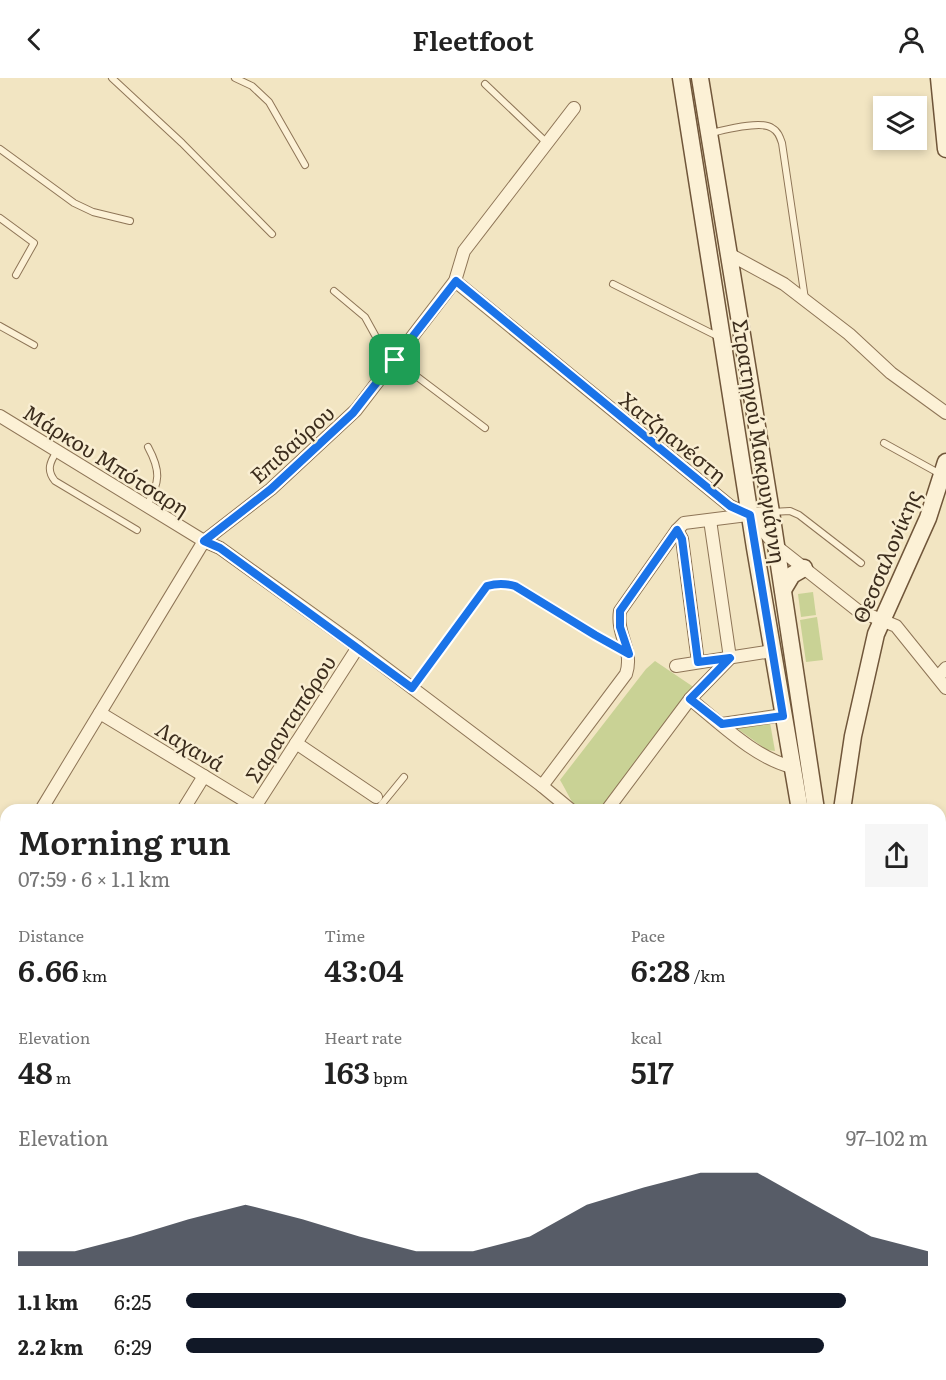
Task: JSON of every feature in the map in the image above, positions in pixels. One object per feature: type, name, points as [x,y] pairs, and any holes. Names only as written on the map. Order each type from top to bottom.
[{"type":"street","name":"Στρατηγού Μακρυγιάννη","points":[[681,78],[772,651],[799,804]]},
{"type":"street","name":"Στρατηγού Μακρυγιάννη","points":[[700,78],[771,512],[815,804]]},
{"type":"street","points":[[941,82],[946,149]]},
{"type":"street","name":"Επιδαύρου","points":[[45,804],[204,541],[271,489],[353,413],[456,281],[464,251],[574,108]]},
{"type":"street","points":[[729,254],[784,284],[849,334],[891,373],[946,413]]},
{"type":"street","name":"Χατζηανέστη","points":[[456,281],[730,506],[750,515],[776,546],[857,610],[896,626],[942,672],[946,688]]},
{"type":"street","name":"Μάρκου Μπότσαρη","points":[[0,416],[204,541],[220,548],[358,647],[564,804]]},
{"type":"street","name":"Θεσσαλονίκης","points":[[843,804],[861,694],[880,621],[897,590],[928,518],[944,468]]},
{"type":"street","points":[[542,786],[626,674],[630,664],[620,627],[620,611],[677,530],[684,523],[771,512]]},
{"type":"street","points":[[710,520],[730,658]]},
{"type":"street","points":[[677,530],[682,539],[698,662]]},
{"type":"street","points":[[783,590],[792,575],[804,568]]},
{"type":"street","name":"Σαρανταπόρου","points":[[259,804],[358,647]]},
{"type":"street","points":[[676,666],[772,651]]},
{"type":"street","points":[[611,804],[690,699],[730,658]]},
{"type":"street","points":[[690,699],[769,760],[792,767]]},
{"type":"street","name":"Λαχανά","points":[[100,713],[248,804]]},
{"type":"street","points":[[722,724],[783,716]]},
{"type":"street","points":[[296,743],[376,797]]},
{"type":"street","points":[[187,804],[204,776]]},
{"type":"lane","points":[[112,78],[182,143],[272,234]]},
{"type":"lane","points":[[235,78],[252,86],[269,102],[305,165]]},
{"type":"lane","points":[[485,84],[547,144]]},
{"type":"lane","points":[[709,133],[762,124],[775,129],[779,135],[805,300]]},
{"type":"lane","points":[[0,149],[75,203],[93,212],[130,221]]},
{"type":"lane","points":[[0,218],[34,243],[16,275]]},
{"type":"lane","points":[[613,284],[722,339]]},
{"type":"lane","points":[[334,291],[365,317],[381,345],[395,360],[485,428]]},
{"type":"lane","points":[[0,326],[34,345]]},
{"type":"lane","points":[[884,443],[944,468]]},
{"type":"lane","points":[[146,506],[155,488],[158,470],[148,447]]},
{"type":"lane","points":[[57,451],[49,468],[50,475],[55,481],[137,530]]},
{"type":"lane","points":[[771,512],[786,511],[799,515],[861,562]]},
{"type":"lane","points":[[412,688],[487,586],[494,584],[504,583],[515,586],[629,654]]},
{"type":"lane","points":[[382,804],[404,777]]},
{"type":"green space","points":[[813,592],[816,615],[801,617],[798,594]]},
{"type":"green space","points":[[817,617],[823,660],[806,662],[800,620]]},
{"type":"green space","points":[[655,661],[695,688],[608,804],[574,804],[560,780],[646,669]]},
{"type":"green space","points":[[769,717],[775,751],[767,750],[735,727]]},
{"type":"route","points":[[456,281],[730,506],[750,515],[783,716],[722,724],[690,699],[730,658],[698,662],[682,539],[677,530],[620,611],[620,627],[629,654],[515,586],[504,583],[494,584],[487,586],[412,688],[220,548],[204,541],[271,489],[353,413],[395,360],[456,281]]}]
